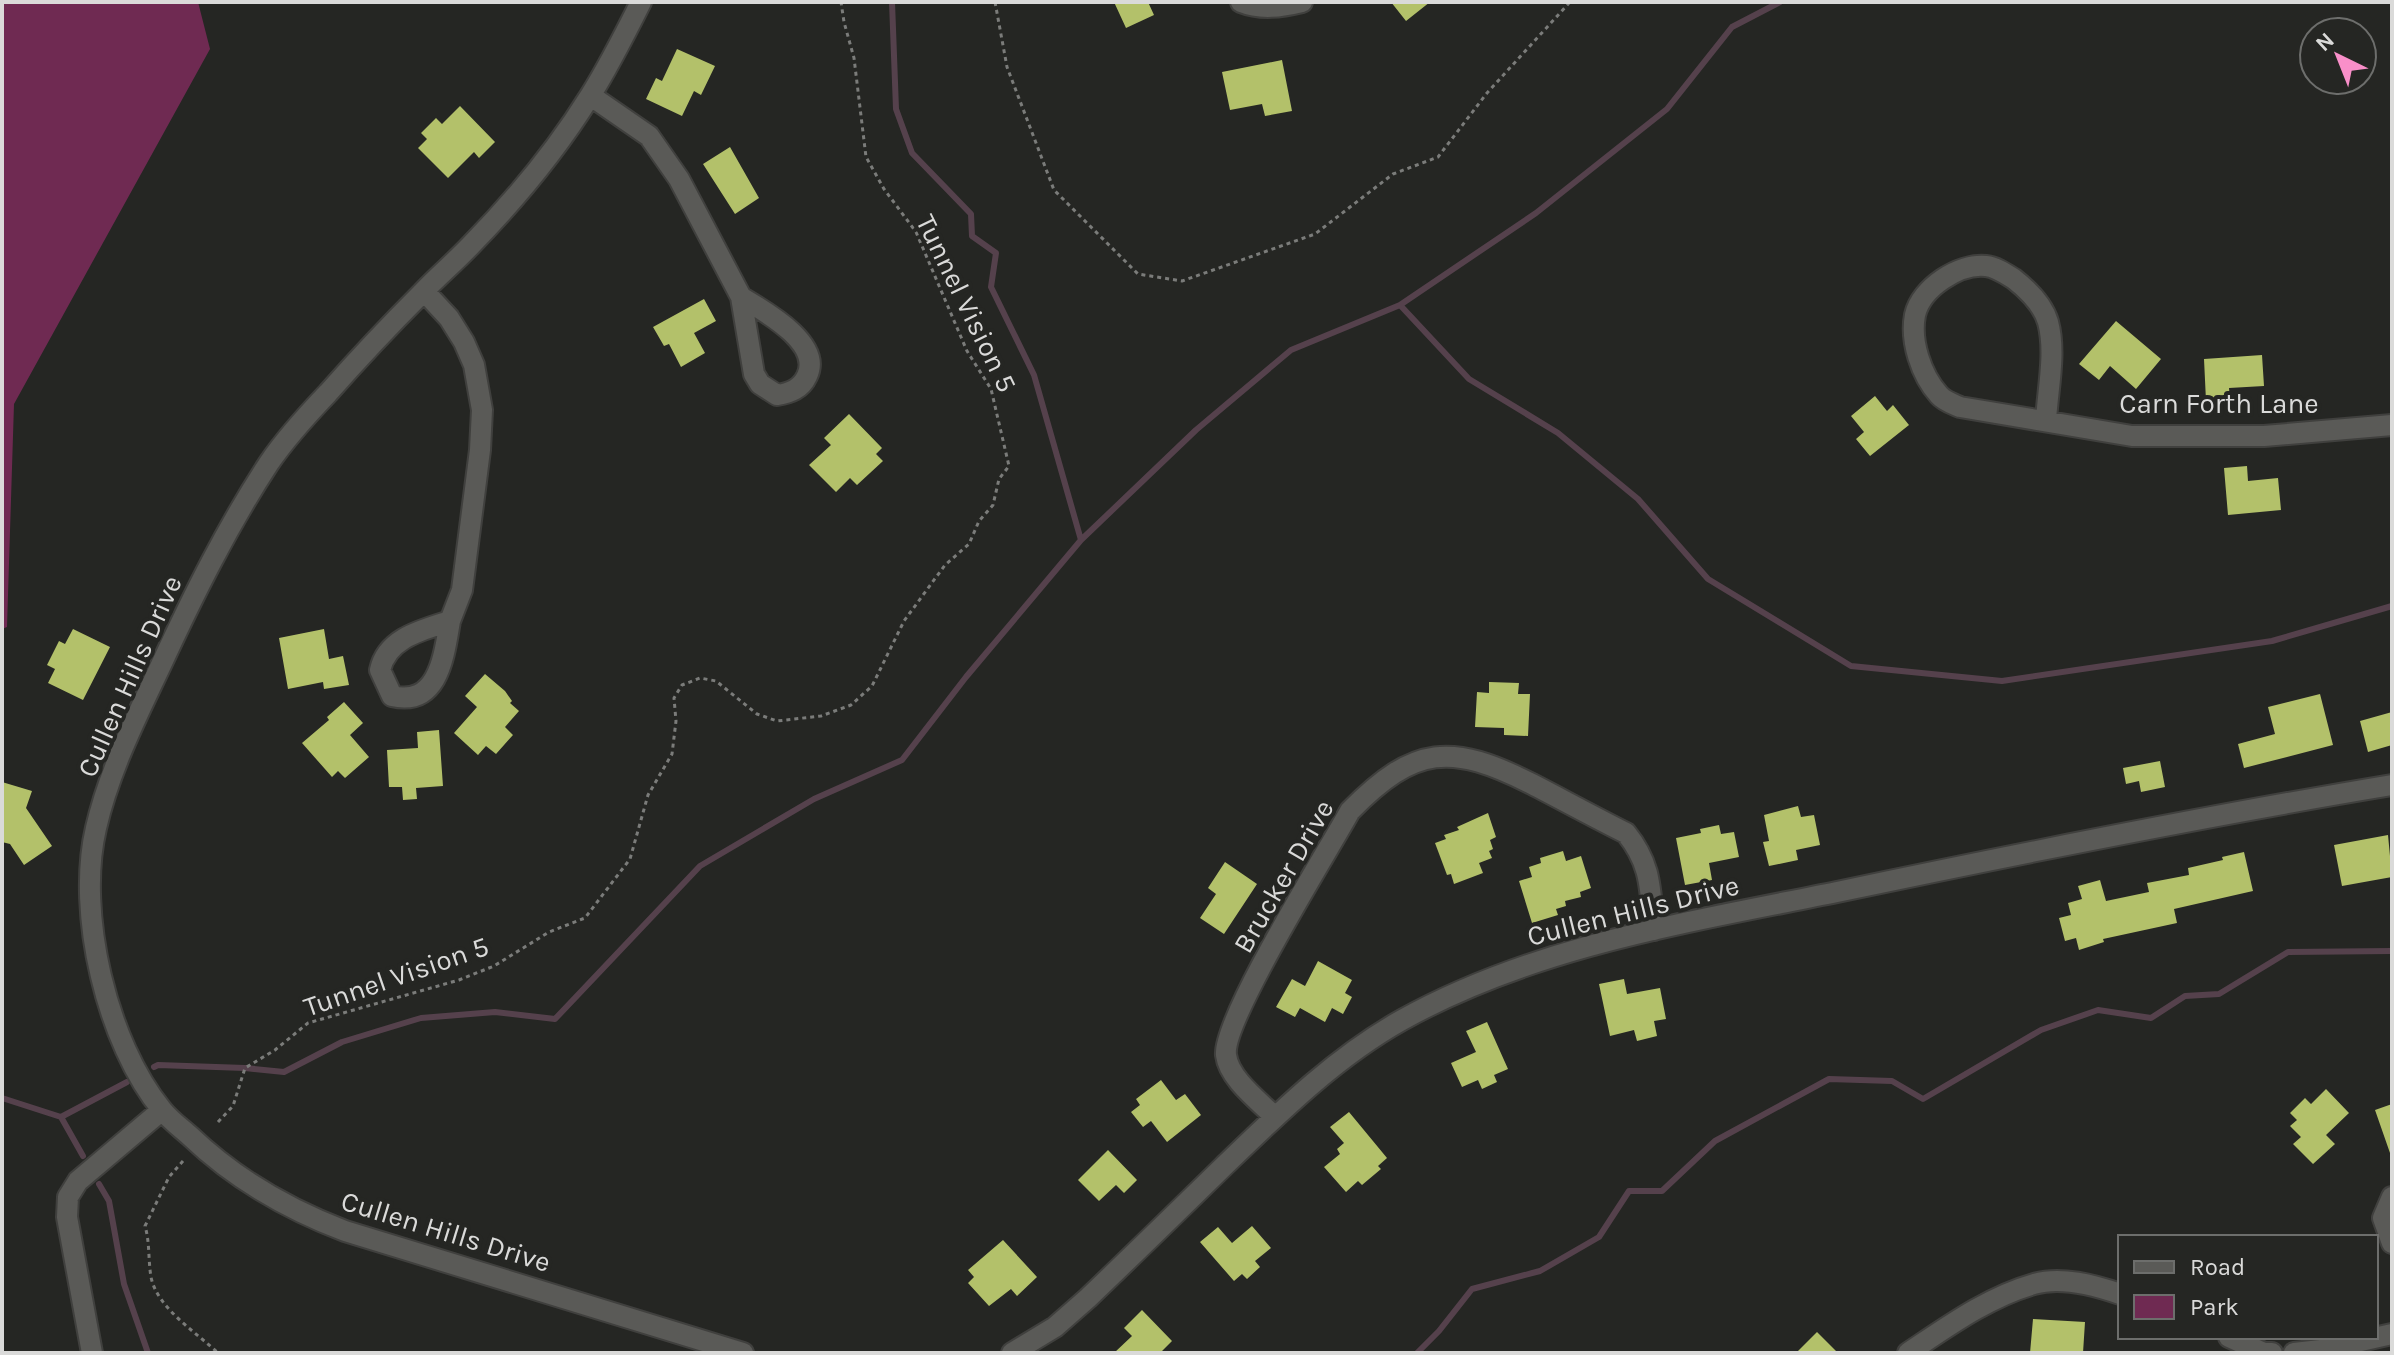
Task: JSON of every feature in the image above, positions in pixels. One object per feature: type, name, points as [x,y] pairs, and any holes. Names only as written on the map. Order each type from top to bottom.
[{"type":"street","name":"Cullen Hills Drive","points":[[641,2],[591,96],[553,148],[471,245],[302,421],[270,462],[226,534],[127,736],[95,829],[90,876],[91,919],[100,978],[122,1039],[162,1110],[220,1164],[275,1200],[345,1231],[743,1353]]},
{"type":"street","points":[[1241,2],[1268,7],[1302,2]]},
{"type":"street","points":[[591,96],[649,136],[665,157],[741,297],[754,374],[760,384],[777,395],[798,389],[807,378],[810,367],[808,353],[786,328],[741,297]]},
{"type":"street","name":"Carn Forth Lane","points":[[2046,420],[2051,345],[2047,320],[2037,301],[2005,273],[1986,266],[1966,268],[1947,276],[1929,292],[1916,312],[1914,332],[1918,355],[1927,378],[1941,398],[1960,407],[2132,436],[2264,436],[2392,425]]},
{"type":"street","points":[[424,291],[449,318],[464,342],[474,365],[482,410],[480,450],[462,590],[450,621]]},
{"type":"street","name":"Brucker Drive","points":[[1275,1117],[1241,1082],[1226,1054],[1240,1007],[1350,811],[1393,774],[1415,763],[1439,756],[1470,757],[1498,767],[1626,833],[1647,865],[1654,930]]},
{"type":"street","name":"Cullen Hills Drive","points":[[1012,1353],[1055,1327],[1088,1298],[1275,1117],[1328,1071],[1399,1022],[1458,991],[1520,966],[1654,930],[2062,845],[2392,785]]},
{"type":"street","points":[[92,1353],[67,1217],[68,1197],[78,1181],[162,1110]]},
{"type":"street","points":[[2392,1197],[2388,1200],[2383,1218],[2392,1243]]},
{"type":"street","points":[[1908,1353],[1992,1301],[2036,1283],[2069,1281],[2118,1293]]},
{"type":"street","points":[[2233,1339],[2264,1353],[2272,1353]]},
{"type":"street","points":[[2294,1353],[2370,1339]]},
{"type":"path","name":"Tunnel Vision 5","points":[[218,1122],[233,1106],[245,1068],[275,1050],[308,1023],[459,980],[494,966],[549,932],[585,918],[630,859],[648,795],[672,754],[676,721],[674,698],[682,685],[700,678],[716,681],[757,714],[777,721],[821,716],[851,705],[872,686],[904,621],[945,565],[969,544],[979,521],[993,505],[999,479],[1009,466],[991,389],[967,351],[916,232],[884,189],[866,157],[854,58],[841,2]]},
{"type":"path","points":[[995,2],[1007,67],[1054,190],[1138,274],[1182,281],[1315,234],[1393,174],[1438,157],[1487,93],[1570,2]]},
{"type":"path","points":[[183,1161],[169,1177],[145,1226],[150,1242],[151,1279],[160,1298],[218,1353]]},
{"type":"green space","points":[[2,2],[198,2],[210,49],[14,404],[7,627],[2,629]]},
{"type":"building","points":[[1114,2],[1148,2],[1154,15],[1126,28]]},
{"type":"building","points":[[1391,2],[1430,2],[1406,21]]},
{"type":"building","points":[[677,49],[715,66],[701,95],[694,91],[682,116],[646,99],[656,78],[662,81]]},
{"type":"building","points":[[1282,60],[1292,111],[1265,116],[1262,104],[1230,110],[1222,72]]},
{"type":"building","points":[[460,106],[495,142],[479,158],[474,152],[448,178],[418,148],[427,139],[421,133],[436,118],[442,124]]},
{"type":"building","points":[[730,147],[759,198],[735,214],[703,164]]},
{"type":"building","points":[[704,299],[716,321],[694,333],[705,353],[681,367],[669,344],[664,346],[653,327]]},
{"type":"building","points":[[2116,321],[2161,359],[2136,389],[2110,366],[2099,380],[2079,364]]},
{"type":"building","points":[[2262,355],[2264,386],[2229,388],[2230,400],[2206,401],[2204,359]]},
{"type":"building","points":[[1875,396],[1887,411],[1893,405],[1909,425],[1870,456],[1856,439],[1864,432],[1851,416]]},
{"type":"building","points":[[849,414],[882,448],[876,454],[883,461],[857,485],[850,478],[836,492],[809,465],[831,445],[824,438]]},
{"type":"building","points":[[2247,466],[2248,481],[2278,478],[2281,510],[2228,515],[2224,468]]},
{"type":"building","points":[[73,629],[110,647],[83,700],[48,683],[55,669],[47,665],[59,641],[65,644]]},
{"type":"building","points":[[324,629],[329,659],[343,656],[349,685],[324,689],[323,682],[288,689],[279,638]]},
{"type":"building","points":[[485,674],[505,691],[512,701],[510,703],[519,711],[505,727],[513,735],[496,754],[486,746],[478,755],[454,733],[477,707],[465,696]]},
{"type":"building","points":[[1489,682],[1519,683],[1518,694],[1530,694],[1528,736],[1504,735],[1504,728],[1475,727],[1477,692],[1489,693]]},
{"type":"building","points":[[2320,694],[2333,745],[2244,768],[2238,744],[2275,734],[2268,707]]},
{"type":"building","points":[[344,702],[363,723],[350,735],[369,757],[345,778],[338,771],[332,777],[302,743],[329,720],[327,717]]},
{"type":"building","points":[[2392,712],[2392,745],[2368,752],[2360,721]]},
{"type":"building","points":[[439,730],[443,786],[416,788],[417,799],[403,800],[402,787],[389,787],[387,750],[418,748],[417,732]]},
{"type":"building","points":[[2160,761],[2165,787],[2141,792],[2139,781],[2126,784],[2123,768]]},
{"type":"building","points":[[2,782],[32,791],[26,808],[52,846],[24,865],[10,844],[2,842]]},
{"type":"building","points":[[1798,806],[1801,817],[1814,815],[1820,845],[1796,850],[1798,860],[1769,866],[1763,842],[1769,841],[1764,815]]},
{"type":"building","points":[[1488,813],[1496,837],[1490,840],[1492,858],[1479,863],[1483,873],[1454,884],[1451,874],[1447,875],[1435,843],[1446,839],[1444,835],[1459,830],[1457,827]]},
{"type":"building","points":[[1719,825],[1721,834],[1734,832],[1739,857],[1709,863],[1712,880],[1685,885],[1676,838],[1701,833],[1700,829]]},
{"type":"building","points":[[2388,835],[2392,877],[2342,886],[2334,845]]},
{"type":"building","points":[[1563,851],[1566,861],[1581,856],[1591,888],[1580,892],[1581,897],[1565,901],[1566,906],[1556,909],[1558,915],[1532,923],[1519,881],[1532,877],[1529,867],[1541,863],[1540,858]]},
{"type":"building","points":[[2244,852],[2253,891],[2174,909],[2177,923],[2103,939],[2104,942],[2079,950],[2076,938],[2065,941],[2059,918],[2071,915],[2068,903],[2082,899],[2078,886],[2100,880],[2106,901],[2149,892],[2147,883],[2189,875],[2188,868]]},
{"type":"building","points":[[1225,862],[1257,884],[1224,934],[1200,918],[1216,894],[1208,888]]},
{"type":"building","points":[[1318,961],[1352,980],[1345,993],[1352,997],[1343,1014],[1332,1008],[1325,1022],[1300,1008],[1295,1017],[1276,1007],[1292,979],[1305,986]]},
{"type":"building","points":[[1624,979],[1627,994],[1660,988],[1666,1019],[1654,1021],[1657,1036],[1637,1041],[1634,1030],[1610,1036],[1599,984]]},
{"type":"building","points":[[1487,1022],[1508,1069],[1494,1075],[1497,1082],[1482,1089],[1478,1080],[1462,1087],[1451,1063],[1476,1052],[1466,1031]]},
{"type":"building","points":[[1161,1080],[1176,1100],[1185,1094],[1201,1115],[1167,1142],[1151,1121],[1143,1127],[1131,1112],[1140,1105],[1136,1099]]},
{"type":"building","points":[[2326,1089],[2349,1113],[2326,1135],[2335,1144],[2313,1164],[2293,1144],[2301,1137],[2290,1126],[2297,1120],[2290,1113],[2305,1098],[2311,1104]]},
{"type":"building","points":[[2392,1104],[2392,1153],[2390,1153],[2375,1110]]},
{"type":"building","points":[[1349,1112],[1387,1158],[1378,1166],[1381,1169],[1362,1185],[1358,1181],[1346,1192],[1324,1167],[1340,1154],[1337,1149],[1344,1143],[1330,1127]]},
{"type":"building","points":[[1108,1150],[1137,1180],[1124,1193],[1116,1185],[1099,1201],[1078,1180]]},
{"type":"building","points":[[1252,1226],[1271,1248],[1255,1261],[1260,1267],[1247,1279],[1242,1274],[1234,1281],[1200,1242],[1218,1227],[1232,1243]]},
{"type":"building","points":[[1003,1240],[1037,1277],[1017,1296],[1011,1289],[989,1306],[968,1283],[974,1277],[968,1270]]},
{"type":"building","points":[[1142,1310],[1172,1341],[1160,1353],[1114,1353],[1132,1336],[1124,1328]]},
{"type":"building","points":[[2033,1319],[2085,1322],[2083,1353],[2030,1353]]},
{"type":"building","points":[[1817,1332],[1838,1353],[1796,1353]]},
{"type":"waterway","points":[[892,2],[896,109],[912,153],[971,214],[972,236],[996,253],[991,287],[1034,375],[1081,540]]},
{"type":"waterway","points":[[154,1067],[245,1068],[284,1072],[342,1042],[421,1018],[495,1012],[555,1019],[700,866],[814,799],[902,760],[966,677],[1081,540],[1196,430],[1291,350],[1400,305],[1536,213],[1667,109],[1732,27],[1780,2]]},
{"type":"waterway","points":[[1400,305],[1469,379],[1558,433],[1638,499],[1708,579],[1851,666],[2002,681],[2272,641],[2392,606]]},
{"type":"waterway","points":[[1417,1353],[1472,1289],[1540,1271],[1599,1237],[1629,1191],[1662,1191],[1715,1141],[1829,1079],[1892,1081],[1923,1099],[2041,1030],[2098,1010],[2151,1018],[2185,996],[2219,994],[2288,952],[2392,951]]},
{"type":"waterway","points":[[61,1117],[127,1082]]},
{"type":"waterway","points":[[2,1098],[61,1117],[83,1156]]},
{"type":"waterway","points":[[99,1184],[109,1201],[124,1284],[148,1353]]}]
